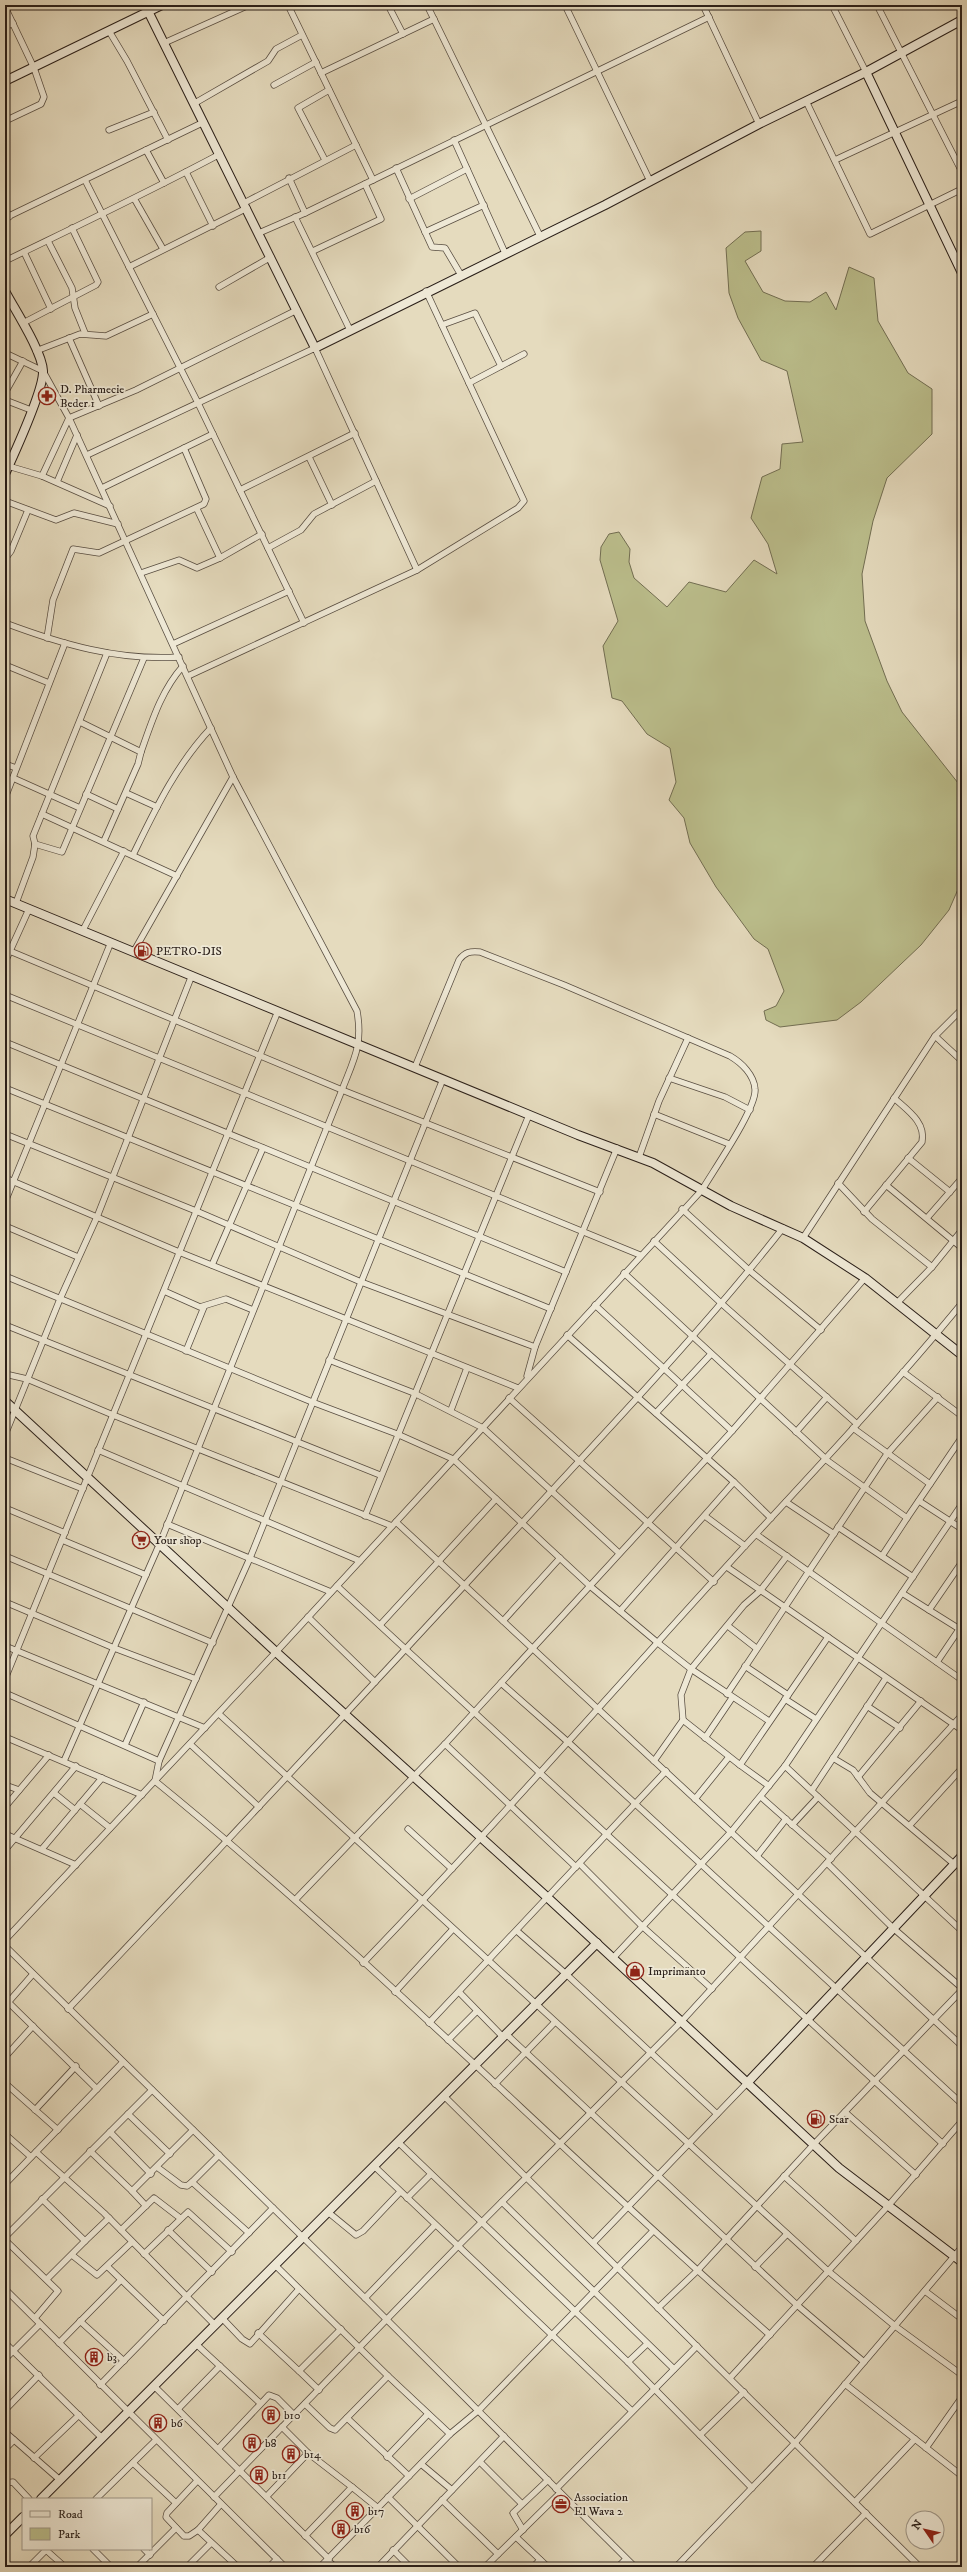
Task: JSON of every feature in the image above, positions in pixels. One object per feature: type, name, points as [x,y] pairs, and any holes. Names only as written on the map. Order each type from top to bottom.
[{"type":"street","points":[[5,81],[109,32],[147,8],[162,5]]},
{"type":"street","points":[[164,43],[249,5]]},
{"type":"street","points":[[288,5],[373,180]]},
{"type":"street","points":[[388,5],[403,34]]},
{"type":"street","points":[[427,5],[540,236]]},
{"type":"street","points":[[565,5],[650,181]]},
{"type":"street","points":[[703,5],[759,124]]},
{"type":"street","points":[[832,5],[866,72],[962,273]]},
{"type":"street","points":[[877,5],[900,53],[962,172]]},
{"type":"street","points":[[5,7],[34,68],[44,94],[43,101],[5,121]]},
{"type":"street","points":[[147,8],[298,310],[417,570]]},
{"type":"street","points":[[259,233],[295,218],[709,17]]},
{"type":"street","points":[[321,73],[434,19]]},
{"type":"street","points":[[87,455],[315,348],[426,291],[650,181],[759,124],[866,72],[962,20]]},
{"type":"street","points":[[5,27],[13,23]]},
{"type":"street","points":[[109,32],[127,61],[168,140]]},
{"type":"street","points":[[195,103],[268,61],[276,49],[302,35]]},
{"type":"street","points":[[274,85],[316,62]]},
{"type":"street","points":[[325,160],[298,108],[329,90]]},
{"type":"street","points":[[835,160],[962,100]]},
{"type":"street","points":[[806,101],[870,234],[962,189]]},
{"type":"street","points":[[109,130],[154,112]]},
{"type":"street","points":[[5,208],[7,218],[204,122]]},
{"type":"street","points":[[454,140],[504,253]]},
{"type":"street","points":[[129,267],[163,249],[213,226],[289,178],[356,145]]},
{"type":"street","points":[[146,150],[164,183]]},
{"type":"street","points":[[5,261],[102,213],[135,200],[220,154]]},
{"type":"street","points":[[396,168],[409,200],[432,247],[446,248],[461,275]]},
{"type":"street","points":[[409,200],[467,169]]},
{"type":"street","points":[[186,172],[213,226]]},
{"type":"street","points":[[289,178],[305,213]]},
{"type":"street","points":[[85,180],[198,403],[304,622]]},
{"type":"street","points":[[313,251],[381,219],[364,184]]},
{"type":"street","points":[[135,200],[163,249]]},
{"type":"street","points":[[425,232],[484,205]]},
{"type":"street","points":[[295,218],[313,251],[350,330]]},
{"type":"street","points":[[23,324],[96,285],[98,282],[72,228]]},
{"type":"street","points":[[48,240],[72,288],[75,308],[85,333]]},
{"type":"street","points":[[24,252],[51,309]]},
{"type":"street","points":[[219,286],[271,258]]},
{"type":"street","points":[[5,291],[36,351],[43,371],[69,418],[87,455],[233,777],[357,1011],[360,1028],[360,1045],[160,1543],[64,1761]]},
{"type":"street","points":[[188,676],[417,570],[523,503],[523,498],[426,291]]},
{"type":"street","points":[[42,476],[69,418],[99,406],[180,368],[298,310]]},
{"type":"street","points":[[442,325],[475,313],[501,366]]},
{"type":"street","points":[[36,351],[85,333],[95,336],[106,336],[153,314]]},
{"type":"street","points":[[69,338],[99,406]]},
{"type":"street","points":[[5,353],[43,371]]},
{"type":"street","points":[[469,383],[524,354]]},
{"type":"street","points":[[5,393],[23,361]]},
{"type":"street","points":[[5,474],[32,410],[43,371]]},
{"type":"street","points":[[5,400],[32,410]]},
{"type":"street","points":[[240,490],[355,433]]},
{"type":"street","points":[[102,488],[213,434]]},
{"type":"street","points":[[57,482],[77,435]]},
{"type":"street","points":[[47,638],[53,600],[72,551],[76,549],[99,553],[197,509],[204,504],[206,499],[184,448]]},
{"type":"street","points":[[309,457],[332,504]]},
{"type":"street","points":[[8,466],[42,476],[110,506]]},
{"type":"street","points":[[268,548],[301,530],[314,514],[376,480]]},
{"type":"street","points":[[5,501],[56,520],[74,513],[118,524]]},
{"type":"street","points":[[197,509],[220,558]]},
{"type":"street","points":[[5,559],[11,551],[28,510]]},
{"type":"street","points":[[141,573],[178,560],[197,568],[220,558],[262,534]]},
{"type":"street","points":[[173,644],[289,591]]},
{"type":"street","points":[[5,623],[47,638],[107,653],[144,658],[179,657]]},
{"type":"street","points":[[5,798],[7,789],[13,778],[65,643]]},
{"type":"street","points":[[16,904],[35,844],[33,836],[107,653]]},
{"type":"street","points":[[35,844],[62,852],[144,658]]},
{"type":"street","points":[[5,665],[50,683]]},
{"type":"street","points":[[104,841],[126,793],[158,704],[172,678],[183,666]]},
{"type":"street","points":[[80,722],[141,752]]},
{"type":"street","points":[[133,855],[157,807],[184,760],[211,728]]},
{"type":"street","points":[[5,764],[16,768]]},
{"type":"street","points":[[134,951],[233,777]]},
{"type":"street","points":[[13,778],[80,808]]},
{"type":"street","points":[[126,793],[157,807]]},
{"type":"street","points":[[86,794],[118,809]]},
{"type":"street","points":[[42,814],[104,841],[177,876]]},
{"type":"street","points":[[83,930],[124,851]]},
{"type":"street","points":[[5,899],[529,1114],[639,1157],[731,1206],[783,1228],[802,1238],[865,1278],[962,1355]]},
{"type":"street","points":[[5,962],[7,950],[29,909]]},
{"type":"street","points":[[5,1202],[111,942]]},
{"type":"street","points":[[7,950],[260,1054],[342,1090],[600,1192]]},
{"type":"street","points":[[5,1940],[276,1652],[483,1428],[526,1378],[682,1209],[702,1190],[750,1110],[755,1090],[749,1072],[730,1056],[564,985],[480,952],[471,951],[463,954],[459,960],[415,1067]]},
{"type":"street","points":[[6,1431],[60,1299],[97,1217],[192,975]]},
{"type":"street","points":[[5,995],[640,1255]]},
{"type":"street","points":[[802,1238],[935,1036],[962,1009]]},
{"type":"street","points":[[5,1679],[278,1011]]},
{"type":"street","points":[[935,1036],[962,1061]]},
{"type":"street","points":[[639,1157],[654,1114],[688,1038]]},
{"type":"street","points":[[5,1042],[566,1272]]},
{"type":"street","points":[[669,1078],[725,1098],[750,1110]]},
{"type":"street","points":[[155,1780],[159,1761],[229,1608],[250,1558],[443,1079]]},
{"type":"street","points":[[5,1088],[463,1275],[551,1309]]},
{"type":"street","points":[[864,1212],[922,1142],[923,1131],[918,1122],[894,1098]]},
{"type":"street","points":[[365,1516],[380,1475],[432,1354],[510,1157],[529,1114]]},
{"type":"street","points":[[654,1114],[729,1144]]},
{"type":"street","points":[[5,1134],[196,1211],[278,1248],[361,1282],[535,1347]]},
{"type":"street","points":[[212,1265],[263,1148]]},
{"type":"street","points":[[526,1378],[535,1347],[617,1148]]},
{"type":"street","points":[[908,1158],[950,1192]]},
{"type":"street","points":[[5,1178],[179,1252],[518,1388]]},
{"type":"street","points":[[927,1218],[962,1178]]},
{"type":"street","points":[[838,1183],[864,1212],[932,1267]]},
{"type":"street","points":[[886,1185],[962,1248]]},
{"type":"street","points":[[682,1209],[750,1271],[821,1330]]},
{"type":"street","points":[[5,1226],[78,1257]]},
{"type":"street","points":[[68,2009],[347,1714],[406,1648],[553,1490],[750,1271],[783,1228]]},
{"type":"street","points":[[897,1303],[932,1267],[962,1230]]},
{"type":"street","points":[[654,1240],[720,1303],[827,1398],[855,1426],[887,1454],[930,1484]]},
{"type":"street","points":[[624,1273],[825,1459],[906,1518]]},
{"type":"street","points":[[5,1276],[312,1402],[397,1434],[453,1460],[590,1586],[658,1643],[732,1698],[769,1722]]},
{"type":"street","points":[[296,1899],[445,1744],[590,1586],[761,1399],[865,1278]]},
{"type":"street","points":[[164,1291],[204,1307],[226,1299],[254,1310]]},
{"type":"street","points":[[363,1963],[481,1839],[728,1567],[745,1546],[757,1535],[937,1334],[962,1303]]},
{"type":"street","points":[[595,1305],[732,1431]]},
{"type":"street","points":[[186,1351],[204,1307]]},
{"type":"street","points":[[5,1325],[214,1407],[380,1475]]},
{"type":"street","points":[[567,1335],[706,1459],[734,1482],[771,1518]]},
{"type":"street","points":[[656,1413],[711,1354]]},
{"type":"street","points":[[329,1360],[414,1393],[451,1410],[483,1428],[553,1490],[619,1553]]},
{"type":"street","points":[[451,1410],[467,1368]]},
{"type":"street","points":[[903,1372],[962,1416]]},
{"type":"street","points":[[5,1374],[27,1379],[112,1415],[365,1516],[394,1524],[465,1585],[962,2046]]},
{"type":"street","points":[[727,1694],[783,1606],[809,1572],[887,1454],[938,1397]]},
{"type":"street","points":[[510,1398],[676,1550],[714,1582]]},
{"type":"street","points":[[796,1432],[827,1398]]},
{"type":"street","points":[[5,1401],[88,1476],[276,1652],[347,1714],[481,1839],[597,1943],[848,2176],[962,2262]]},
{"type":"street","points":[[882,1556],[906,1518],[962,1437]]},
{"type":"street","points":[[98,1450],[360,1561]]},
{"type":"street","points":[[5,1458],[82,1489]]},
{"type":"street","points":[[620,1611],[676,1550],[734,1482]]},
{"type":"street","points":[[380,1625],[496,1499]]},
{"type":"street","points":[[919,1501],[962,1529]]},
{"type":"street","points":[[786,1502],[834,1534]]},
{"type":"street","points":[[613,1958],[673,1896],[731,1832],[785,1766],[962,1504]]},
{"type":"street","points":[[5,1508],[65,1533]]},
{"type":"street","points":[[705,1516],[745,1546]]},
{"type":"street","points":[[167,1524],[331,1592]]},
{"type":"street","points":[[838,1527],[913,1577]]},
{"type":"street","points":[[757,1535],[962,1680]]},
{"type":"street","points":[[62,1540],[146,1575]]},
{"type":"street","points":[[5,1556],[213,1643]]},
{"type":"street","points":[[654,1761],[683,1720],[681,1695],[685,1679],[744,1605],[760,1591],[787,1556]]},
{"type":"street","points":[[503,1621],[560,1558]]},
{"type":"street","points":[[929,1610],[962,1562]]},
{"type":"street","points":[[728,1567],[760,1591],[886,1678],[921,1700],[962,1730]]},
{"type":"street","points":[[337,1586],[475,1711],[673,1896],[809,2018],[943,2144]]},
{"type":"street","points":[[902,1592],[929,1610],[961,1628],[936,1662]]},
{"type":"street","points":[[5,1602],[114,1648],[196,1679]]},
{"type":"street","points":[[308,1617],[376,1682]]},
{"type":"street","points":[[728,1626],[756,1648]]},
{"type":"street","points":[[740,1765],[828,1637]]},
{"type":"street","points":[[5,1646],[179,1716],[205,1728]]},
{"type":"street","points":[[745,1666],[816,1719]]},
{"type":"street","points":[[812,1790],[886,1678]]},
{"type":"street","points":[[501,1683],[568,1742],[962,2104]]},
{"type":"street","points":[[5,1693],[126,1745],[159,1761]]},
{"type":"street","points":[[705,1738],[732,1698]]},
{"type":"street","points":[[858,1777],[900,1728],[921,1700]]},
{"type":"street","points":[[126,1745],[144,1702]]},
{"type":"street","points":[[867,1706],[900,1728]]},
{"type":"street","points":[[218,1714],[289,1776],[554,2023],[828,2271],[895,2326],[962,2375]]},
{"type":"street","points":[[214,2497],[361,2348],[458,2246],[682,2022],[798,1894],[857,1832],[962,1715]]},
{"type":"street","points":[[683,1720],[769,1786]]},
{"type":"street","points":[[5,1737],[142,1795]]},
{"type":"street","points":[[190,1744],[259,1807]]},
{"type":"street","points":[[445,1744],[712,1989]]},
{"type":"street","points":[[5,1807],[49,1755]]},
{"type":"street","points":[[695,1799],[729,1756]]},
{"type":"street","points":[[833,1758],[853,1770],[865,1788],[954,1864]]},
{"type":"street","points":[[5,1850],[76,1766]]},
{"type":"street","points":[[785,1766],[962,1930]]},
{"type":"street","points":[[910,1825],[962,1768]]},
{"type":"street","points":[[429,2023],[666,1771]]},
{"type":"street","points":[[42,1849],[102,1778]]},
{"type":"street","points":[[155,1780],[296,1899],[363,1963],[653,2231],[770,2335]]},
{"type":"street","points":[[5,1785],[19,1790]]},
{"type":"street","points":[[54,1793],[75,1810]]},
{"type":"street","points":[[658,2308],[697,2271],[814,2144],[962,1989],[893,1928],[829,1861],[761,1797]]},
{"type":"street","points":[[792,1825],[818,1797]]},
{"type":"street","points":[[80,1804],[110,1828]]},
{"type":"street","points":[[757,1856],[786,1819]]},
{"type":"street","points":[[408,1829],[452,1870]]},
{"type":"street","points":[[5,1834],[76,1865]]},
{"type":"street","points":[[593,2243],[658,2177],[962,1856]]},
{"type":"street","points":[[396,1992],[453,1929]]},
{"type":"street","points":[[517,1931],[566,1974],[717,2114]]},
{"type":"street","points":[[42,2498],[597,1943]]},
{"type":"street","points":[[5,1946],[479,2410],[635,2567]]},
{"type":"street","points":[[33,1974],[6,2002],[76,2066],[97,2089]]},
{"type":"street","points":[[459,1992],[477,2011],[526,2052],[658,2177],[797,2305],[864,2362]]},
{"type":"street","points":[[448,2040],[477,2011]]},
{"type":"street","points":[[495,2084],[554,2023]]},
{"type":"street","points":[[5,2057],[33,2026]]},
{"type":"street","points":[[5,2184],[123,2062]]},
{"type":"street","points":[[35,2110],[76,2066]]},
{"type":"street","points":[[5,2084],[58,2130]]},
{"type":"street","points":[[35,2318],[58,2292],[47,2279],[5,2238],[42,2199],[152,2090]]},
{"type":"street","points":[[444,2096],[919,2566]]},
{"type":"street","points":[[845,2112],[916,2175]]},
{"type":"street","points":[[128,2114],[170,2154]]},
{"type":"street","points":[[730,2378],[916,2175],[962,2121]]},
{"type":"street","points":[[132,2192],[193,2130]]},
{"type":"street","points":[[110,2132],[151,2174]]},
{"type":"street","points":[[5,2134],[31,2157]]},
{"type":"street","points":[[398,2142],[430,2175],[628,2362],[752,2488]]},
{"type":"street","points":[[90,2151],[146,2206]]},
{"type":"street","points":[[36,2152],[109,2218],[215,2325]]},
{"type":"street","points":[[157,2168],[181,2185],[187,2186],[218,2155]]},
{"type":"street","points":[[374,2166],[551,2336],[632,2411]]},
{"type":"street","points":[[407,2198],[430,2175]]},
{"type":"street","points":[[784,2176],[856,2241]]},
{"type":"street","points":[[192,2182],[249,2233]]},
{"type":"street","points":[[328,2212],[356,2235],[363,2231],[400,2192]]},
{"type":"street","points":[[42,2199],[85,2242]]},
{"type":"street","points":[[121,2230],[152,2200],[156,2199],[180,2218]]},
{"type":"street","points":[[502,2202],[674,2369]]},
{"type":"street","points":[[100,2385],[188,2298],[273,2208]]},
{"type":"street","points":[[144,2254],[186,2213],[190,2213],[232,2252]]},
{"type":"street","points":[[47,2279],[109,2218]]},
{"type":"street","points":[[365,2298],[435,2225]]},
{"type":"street","points":[[168,2230],[212,2272]]},
{"type":"street","points":[[320,2567],[450,2434],[479,2410],[653,2231]]},
{"type":"street","points":[[755,2266],[787,2234]]},
{"type":"street","points":[[72,2255],[96,2275],[100,2274],[108,2267],[132,2242]]},
{"type":"street","points":[[676,2567],[796,2443],[962,2247]]},
{"type":"street","points":[[275,2265],[388,2376],[450,2434]]},
{"type":"street","points":[[108,2267],[164,2321]]},
{"type":"street","points":[[59,2343],[121,2280]]},
{"type":"street","points":[[5,2289],[128,2413],[285,2567]]},
{"type":"street","points":[[222,2318],[242,2339],[250,2344],[258,2333],[298,2289]]},
{"type":"street","points":[[925,2291],[962,2319]]},
{"type":"street","points":[[80,2321],[124,2360]]},
{"type":"street","points":[[5,2359],[40,2324]]},
{"type":"street","points":[[299,2371],[341,2329]]},
{"type":"street","points":[[258,2333],[319,2390]]},
{"type":"street","points":[[5,2343],[102,2438]]},
{"type":"street","points":[[196,2344],[260,2403]]},
{"type":"street","points":[[628,2362],[647,2344]]},
{"type":"street","points":[[486,2567],[523,2530],[632,2411],[698,2346]]},
{"type":"street","points":[[178,2409],[220,2366]]},
{"type":"street","points":[[5,2410],[38,2375]]},
{"type":"street","points":[[305,2404],[332,2430],[347,2418],[388,2376]]},
{"type":"street","points":[[845,2384],[962,2476]]},
{"type":"street","points":[[154,2386],[241,2469],[335,2567]]},
{"type":"street","points":[[700,2435],[744,2392]]},
{"type":"street","points":[[219,2448],[260,2403],[269,2396],[274,2396],[294,2415]]},
{"type":"street","points":[[926,2448],[962,2397]]},
{"type":"street","points":[[387,2457],[428,2414]]},
{"type":"street","points":[[34,2458],[79,2415]]},
{"type":"street","points":[[347,2418],[409,2476]]},
{"type":"street","points":[[282,2428],[308,2453],[378,2508]]},
{"type":"street","points":[[5,2432],[60,2480]]},
{"type":"street","points":[[378,2567],[504,2436]]},
{"type":"street","points":[[855,2502],[915,2438]]},
{"type":"street","points":[[5,2449],[14,2440]]},
{"type":"street","points":[[97,2498],[156,2440]]},
{"type":"street","points":[[267,2496],[308,2453]]},
{"type":"street","points":[[480,2462],[521,2503]]},
{"type":"street","points":[[133,2463],[176,2503]]},
{"type":"street","points":[[421,2464],[452,2490]]},
{"type":"street","points":[[523,2530],[512,2515],[521,2503],[548,2480]]},
{"type":"street","points":[[197,2481],[166,2515],[176,2528],[187,2536],[198,2530],[221,2504]]},
{"type":"street","points":[[5,2483],[13,2482],[28,2498]]},
{"type":"street","points":[[305,2536],[352,2487]]},
{"type":"street","points":[[388,2497],[459,2567]]},
{"type":"street","points":[[442,2500],[498,2554]]},
{"type":"street","points":[[813,2567],[866,2513]]},
{"type":"street","points":[[5,2535],[22,2518]]},
{"type":"street","points":[[137,2567],[176,2528]]},
{"type":"street","points":[[198,2530],[238,2567]]},
{"type":"street","points":[[516,2537],[548,2567]]},
{"type":"street","points":[[187,2567],[211,2543]]},
{"type":"street","points":[[29,2567],[46,2550],[65,2567]]},
{"type":"street","points":[[94,2550],[111,2567]]},
{"type":"street","points":[[145,2550],[150,2555]]},
{"type":"street","points":[[393,2550],[410,2567]]},
{"type":"street","points":[[269,2567],[277,2559]]},
{"type":"street","points":[[618,2567],[626,2559]]},
{"type":"street","points":[[533,2567],[540,2560]]},
{"type":"green space","points":[[761,231],[761,251],[745,261],[763,292],[785,301],[810,302],[826,292],[836,310],[849,267],[874,278],[878,321],[908,373],[932,389],[932,434],[887,478],[873,521],[862,574],[865,621],[887,681],[902,712],[962,788],[962,880],[949,910],[921,945],[861,1002],[837,1020],[780,1027],[766,1020],[764,1011],[776,1006],[784,991],[768,949],[754,939],[716,887],[690,843],[684,818],[669,800],[676,782],[670,748],[647,734],[622,701],[612,698],[603,646],[618,621],[600,560],[601,547],[609,534],[619,532],[630,549],[629,562],[634,578],[667,607],[689,582],[726,592],[754,560],[777,574],[768,544],[751,518],[762,477],[780,469],[782,444],[803,442],[787,371],[761,360],[738,318],[729,293],[726,248],[745,232]]},
{"type":"place","name":"D. Pharmecie Beder 1","points":[[47,396]]},
{"type":"place","name":"PETRO-DIS","points":[[143,951]]},
{"type":"place","name":"Your shop","points":[[141,1540]]},
{"type":"place","name":"Imprimänto","points":[[635,1971]]},
{"type":"place","name":"Star","points":[[816,2119]]},
{"type":"place","name":"b3","points":[[94,2357]]},
{"type":"place","name":"b10","points":[[271,2415]]},
{"type":"place","name":"b6","points":[[158,2423]]},
{"type":"place","name":"b8","points":[[252,2443]]},
{"type":"place","name":"b14","points":[[291,2454]]},
{"type":"place","name":"b11","points":[[259,2475]]},
{"type":"place","name":"Association El Wava 2","points":[[561,2504]]},
{"type":"place","name":"b17","points":[[355,2511]]},
{"type":"place","name":"b16","points":[[341,2529]]}]
